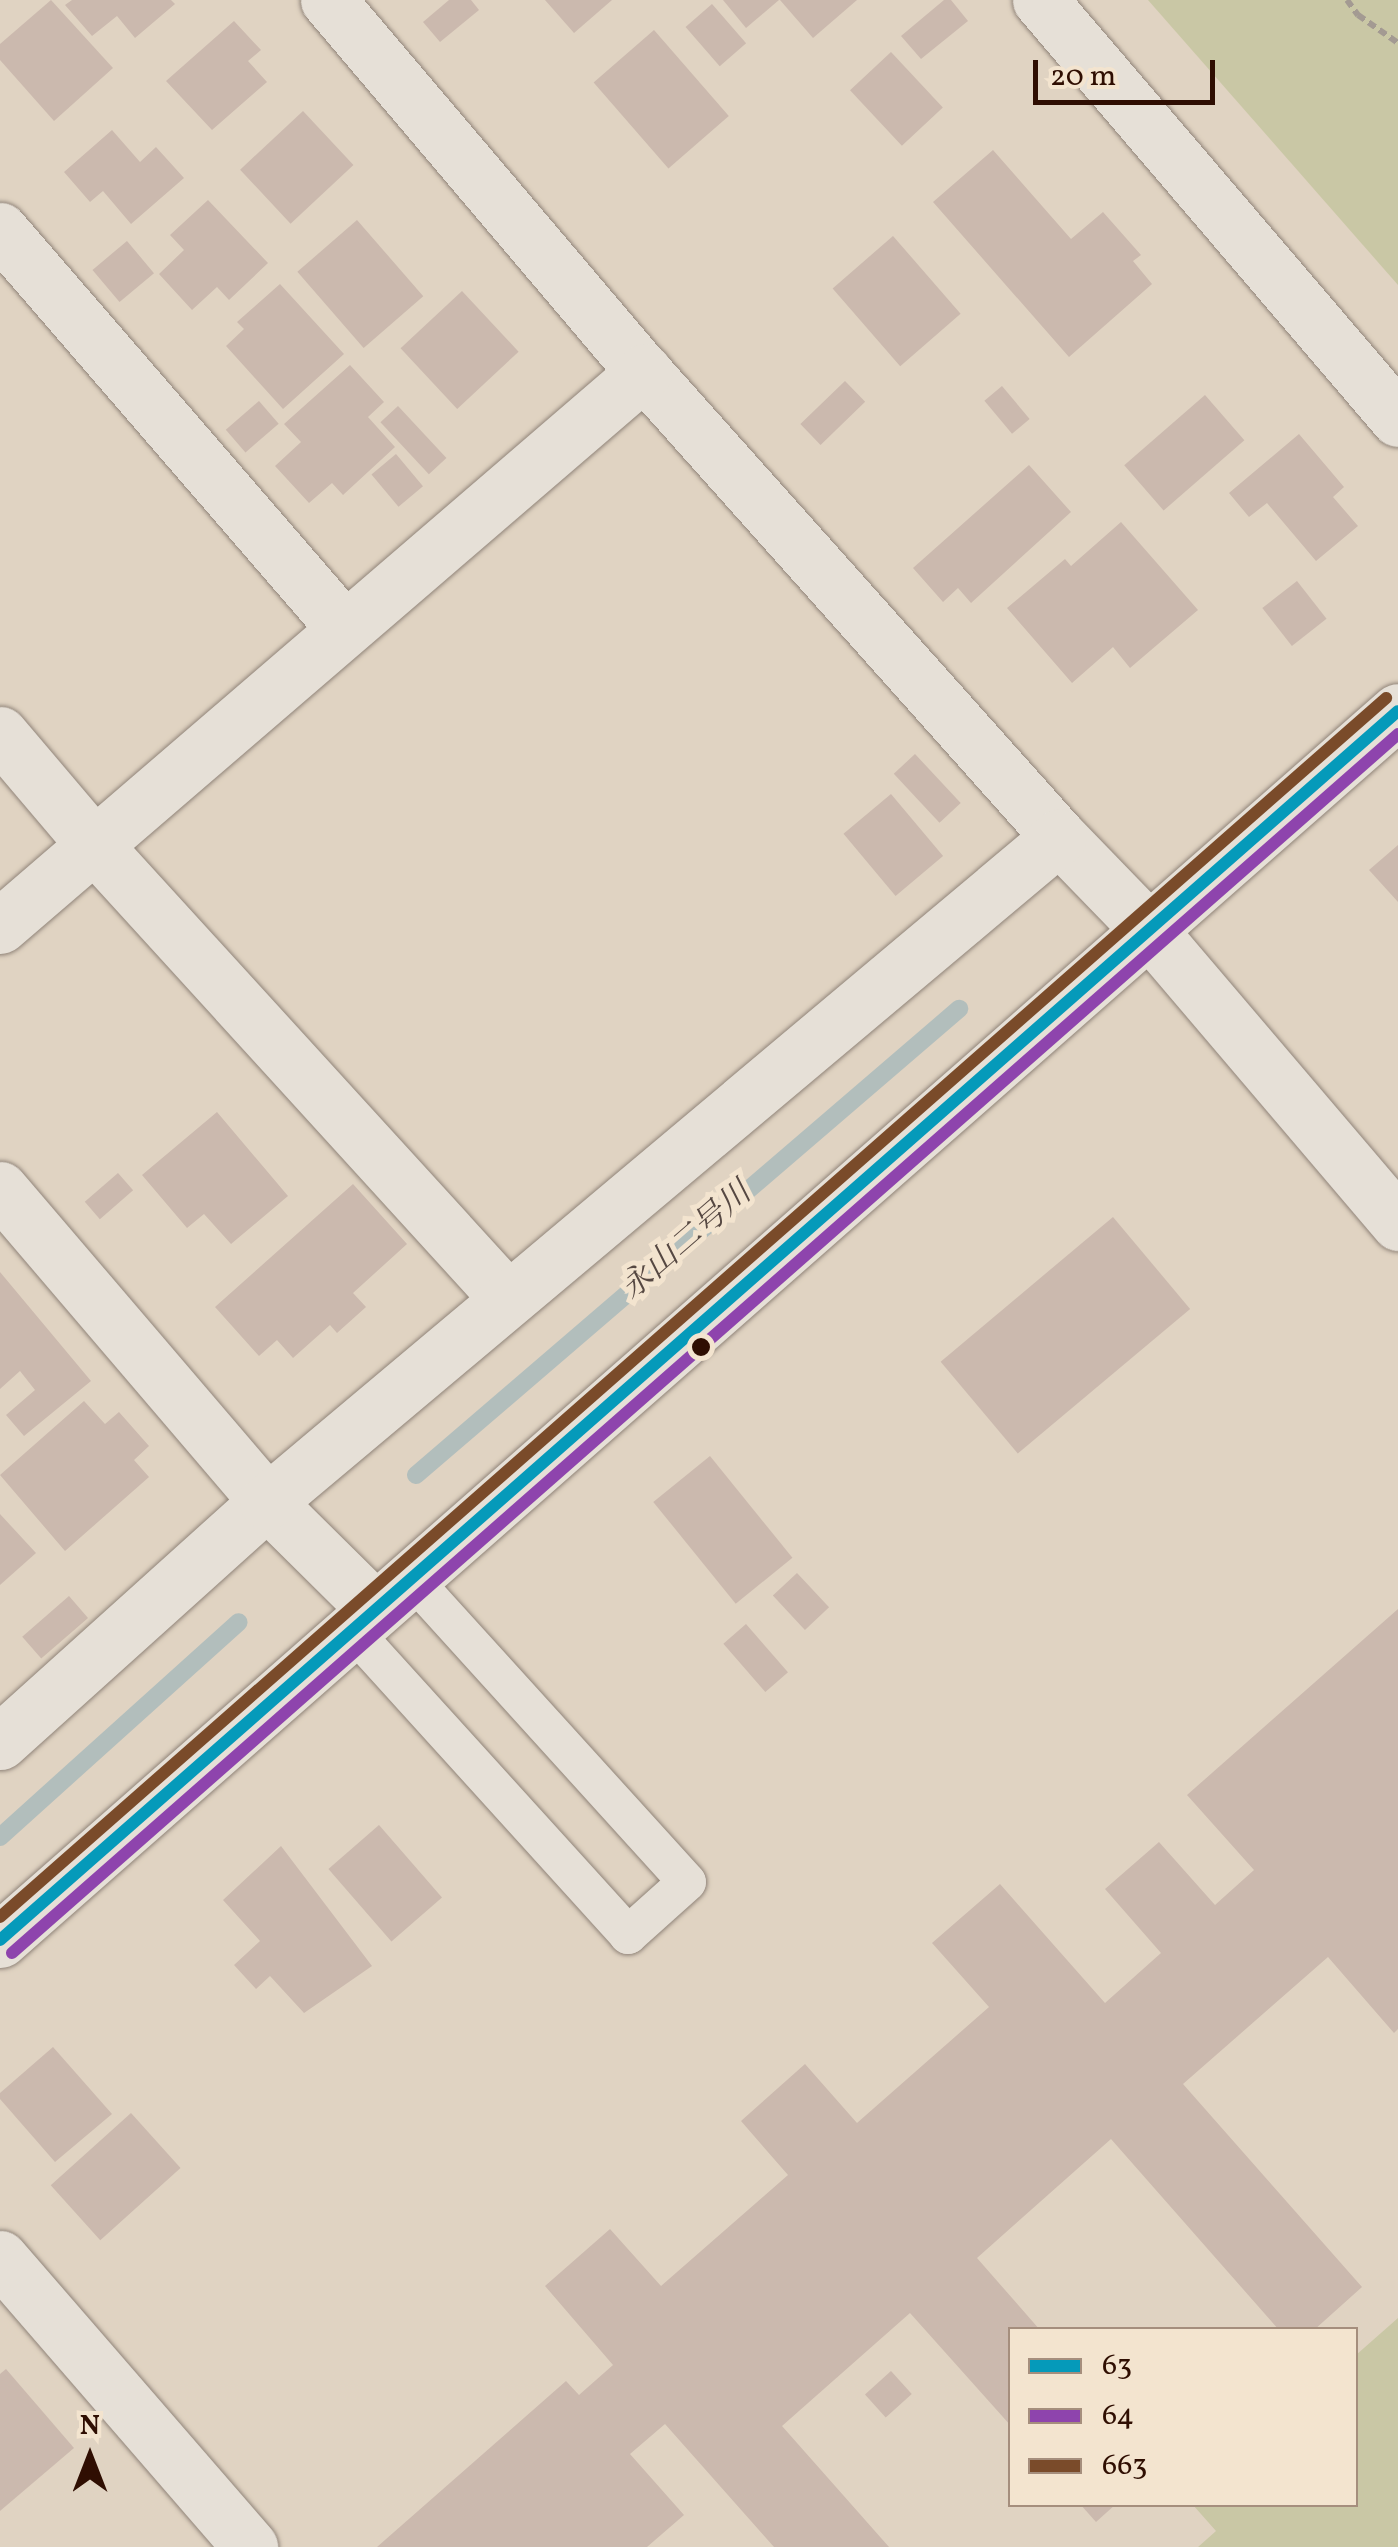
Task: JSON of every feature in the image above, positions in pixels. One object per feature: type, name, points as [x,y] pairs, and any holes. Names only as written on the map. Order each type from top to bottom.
[{"type":"street","points":[[328,0],[644,372],[1059,837],[1149,930],[1398,1223]]},
{"type":"street","points":[[1040,0],[1398,419]]},
{"type":"street","points":[[0,230],[342,627]]},
{"type":"street","points":[[0,926],[342,627],[644,372]]},
{"type":"street","points":[[0,1940],[1398,711]]},
{"type":"street","points":[[0,734],[96,846],[506,1298]]},
{"type":"street","points":[[0,1742],[267,1502],[1059,837]]},
{"type":"street","points":[[0,1189],[267,1502],[379,1605]]},
{"type":"street","points":[[0,2258],[250,2547]]},
{"type":"lane","points":[[379,1605],[688,1882],[628,1935],[379,1605]]},
{"type":"path","points":[[1347,0],[1358,14],[1398,43]]},
{"type":"shaded area","points":[[1148,0],[1398,0],[1398,285]]},
{"type":"shaded area","points":[[1398,2318],[1398,2547],[1198,2547],[1216,2531],[1195,2507],[1358,2507],[1358,2353]]},
{"type":"building","points":[[51,0],[113,68],[54,121],[0,60],[0,44]]},
{"type":"building","points":[[72,0],[171,0],[175,4],[135,38],[117,16],[92,36],[65,5]]},
{"type":"building","points":[[449,0],[471,0],[479,10],[440,42],[423,22]]},
{"type":"building","points":[[545,0],[612,0],[574,33]]},
{"type":"building","points":[[723,0],[779,0],[746,28]]},
{"type":"building","points":[[780,0],[857,0],[813,38]]},
{"type":"building","points":[[944,0],[951,0],[968,21],[921,59],[901,36]]},
{"type":"building","points":[[712,4],[746,43],[720,66],[686,27]]},
{"type":"building","points":[[234,21],[261,50],[248,61],[267,82],[212,130],[166,81]]},
{"type":"building","points":[[654,30],[729,116],[668,169],[594,82]]},
{"type":"building","points":[[891,52],[943,108],[902,146],[850,90]]},
{"type":"building","points":[[303,111],[353,165],[291,224],[240,170]]},
{"type":"building","points":[[112,130],[140,162],[156,147],[184,178],[131,224],[103,191],[90,202],[64,172]]},
{"type":"building","points":[[993,150],[1071,239],[1103,212],[1141,255],[1133,261],[1152,284],[1069,357],[933,202]]},
{"type":"building","points":[[208,200],[268,263],[229,300],[217,287],[192,310],[159,274],[184,250],[170,235]]},
{"type":"building","points":[[357,220],[423,296],[364,348],[297,272]]},
{"type":"building","points":[[893,236],[961,314],[900,366],[833,288]]},
{"type":"building","points":[[127,241],[154,273],[120,302],[93,270]]},
{"type":"building","points":[[280,284],[344,354],[283,409],[226,346],[244,329],[237,322]]},
{"type":"building","points":[[462,291],[519,352],[457,409],[401,348]]},
{"type":"building","points":[[350,365],[384,402],[368,417],[395,447],[343,495],[332,483],[309,503],[275,466],[301,442],[284,424]]},
{"type":"building","points":[[845,381],[865,402],[821,445],[800,424]]},
{"type":"building","points":[[1002,386],[1030,419],[1012,434],[984,401]]},
{"type":"building","points":[[1205,395],[1244,440],[1164,510],[1124,465]]},
{"type":"building","points":[[259,401],[279,424],[245,453],[226,430]]},
{"type":"building","points":[[398,406],[446,458],[429,474],[380,422]]},
{"type":"building","points":[[1299,434],[1344,487],[1333,497],[1358,526],[1316,561],[1267,503],[1249,517],[1229,493]]},
{"type":"building","points":[[396,454],[423,486],[398,507],[371,475]]},
{"type":"building","points":[[1029,465],[1071,512],[971,603],[958,588],[943,602],[913,568]]},
{"type":"building","points":[[1121,522],[1198,610],[1130,668],[1113,647],[1072,683],[1007,608],[1065,559],[1071,566]]},
{"type":"building","points":[[1297,581],[1327,619],[1292,646],[1262,608]]},
{"type":"building","points":[[915,754],[961,803],[939,823],[894,774]]},
{"type":"building","points":[[891,794],[943,856],[896,896],[844,834]]},
{"type":"building","points":[[1398,845],[1398,902],[1369,870]]},
{"type":"building","points":[[217,1112],[288,1196],[231,1244],[204,1214],[187,1228],[142,1175]]},
{"type":"building","points":[[118,1173],[133,1190],[100,1219],[85,1202]]},
{"type":"building","points":[[353,1184],[407,1244],[353,1293],[366,1307],[337,1333],[330,1325],[293,1358],[277,1340],[259,1356],[215,1307]]},
{"type":"building","points":[[1113,1217],[1190,1309],[1018,1454],[941,1362]]},
{"type":"building","points":[[0,1272],[91,1381],[24,1436],[6,1415],[35,1390],[20,1371],[0,1389]]},
{"type":"building","points":[[84,1401],[105,1424],[119,1412],[149,1446],[134,1460],[149,1477],[65,1551],[0,1475]]},
{"type":"building","points":[[710,1456],[792,1558],[736,1604],[653,1502]]},
{"type":"building","points":[[0,1514],[36,1553],[0,1585]]},
{"type":"building","points":[[797,1573],[829,1607],[805,1630],[773,1596]]},
{"type":"building","points":[[69,1596],[88,1618],[41,1659],[22,1637]]},
{"type":"building","points":[[1398,1609],[1398,2029],[1394,2033],[1328,1957],[1183,2084],[1362,2287],[1317,2327],[1276,2327],[1111,2139],[977,2258],[1037,2327],[1008,2327],[1008,2423],[910,2313],[782,2426],[889,2547],[774,2547],[665,2424],[630,2454],[684,2515],[647,2547],[377,2547],[566,2381],[579,2395],[613,2365],[545,2286],[610,2229],[661,2286],[788,2175],[741,2121],[805,2064],[857,2123],[989,2007],[932,1943],[1000,1884],[1105,2003],[1161,1953],[1105,1889],[1159,1842],[1215,1905],[1254,1870],[1187,1795]]},
{"type":"building","points":[[746,1624],[788,1672],[765,1692],[723,1644]]},
{"type":"building","points":[[379,1825],[442,1897],[391,1941],[328,1869]]},
{"type":"building","points":[[281,1846],[372,1966],[304,2013],[270,1976],[256,1989],[234,1965],[260,1941],[223,1900]]},
{"type":"building","points":[[53,2047],[112,2114],[55,2162],[0,2099],[0,2093]]},
{"type":"building","points":[[131,2113],[181,2168],[100,2240],[51,2185]]},
{"type":"building","points":[[6,2369],[74,2448],[0,2511],[0,2374]]},
{"type":"building","points":[[891,2371],[912,2394],[886,2417],[865,2394]]},
{"type":"building","points":[[1083,2507],[1113,2507],[1096,2522]]},
{"type":"waterway","name":"永山二号川","points":[[416,1475],[959,1009]]},
{"type":"waterway","name":"永山二号川","points":[[0,1837],[239,1622]]},
{"type":"transit line","name":"663","points":[[0,1917],[1386,698]]},
{"type":"transit line","name":"63","points":[[0,1940],[1398,711]]},
{"type":"transit line","name":"64","points":[[12,1953],[1398,734]]}]
